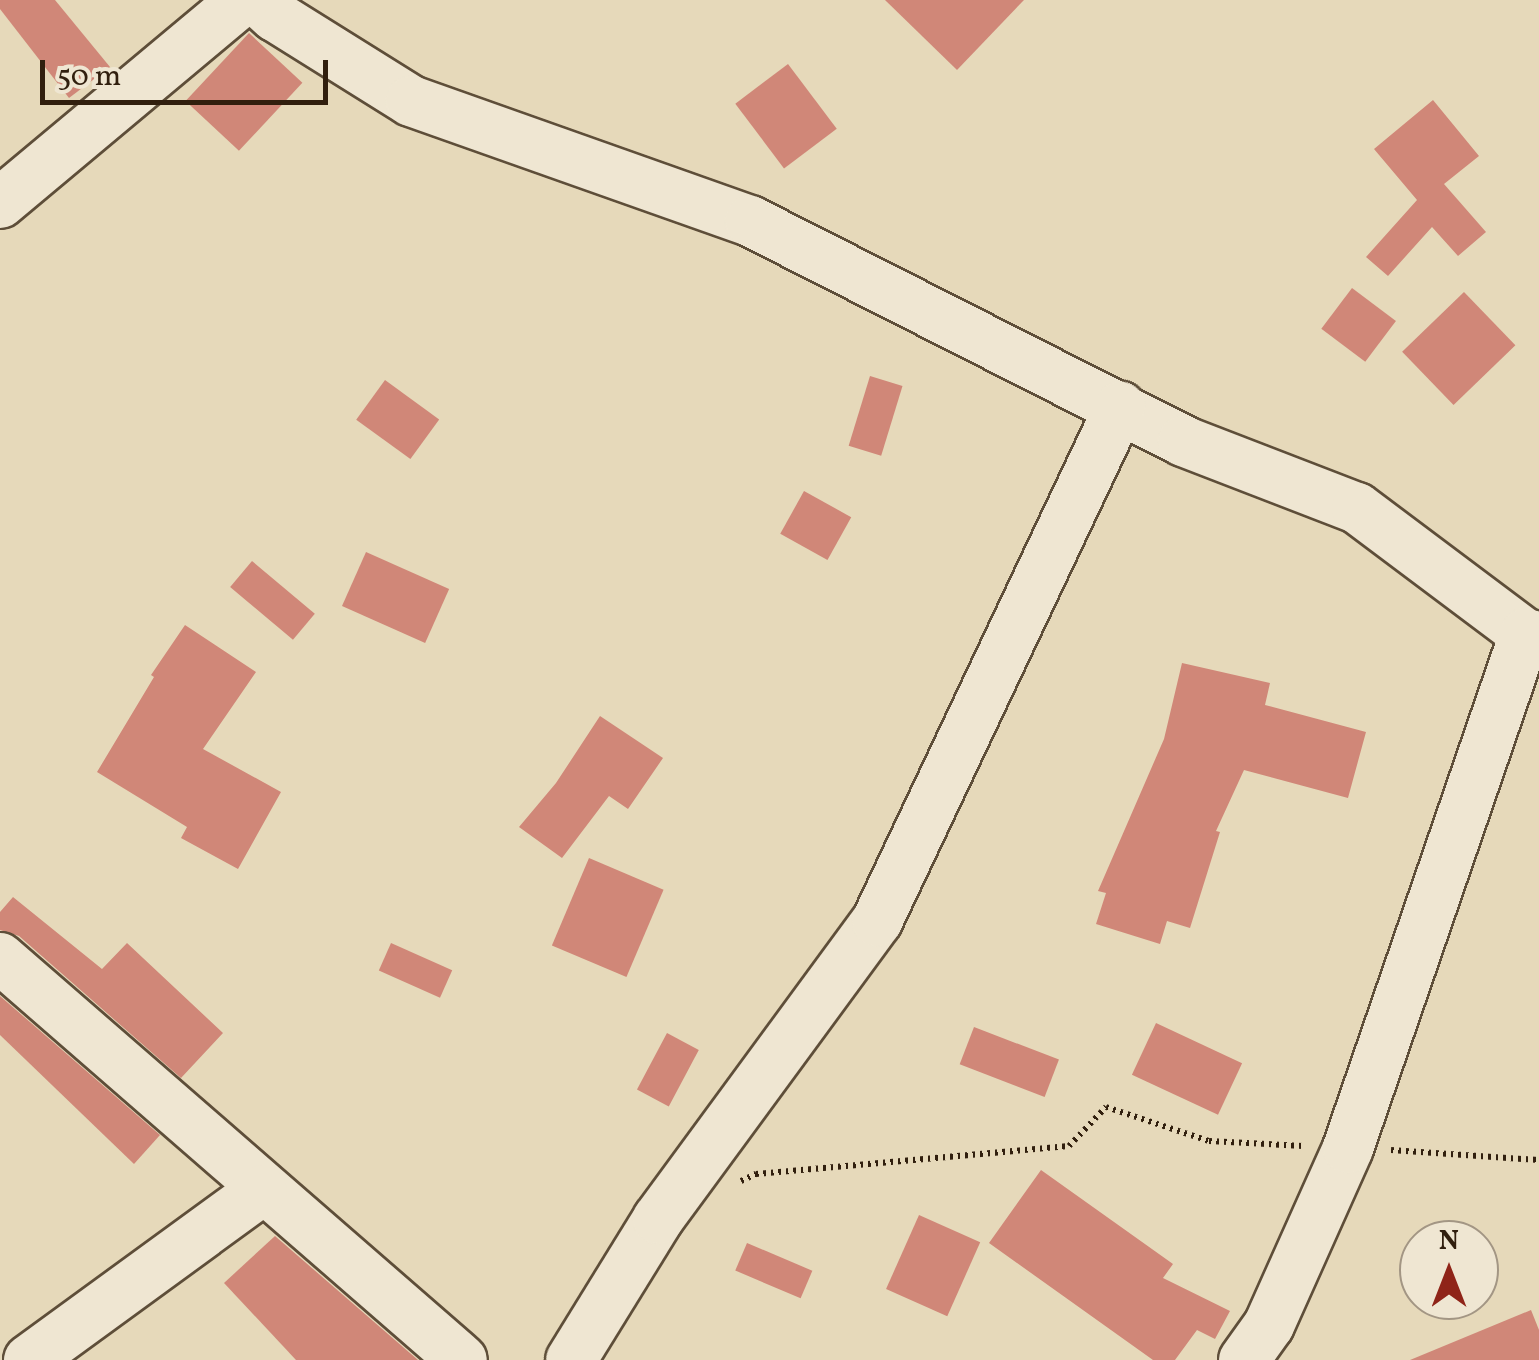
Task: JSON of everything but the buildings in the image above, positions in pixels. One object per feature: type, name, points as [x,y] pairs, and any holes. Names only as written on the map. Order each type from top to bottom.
[{"type":"street","points":[[0,203],[243,0]]},
{"type":"street","points":[[257,0],[411,101],[750,221],[1184,441],[1357,508],[1532,635],[1348,1148],[1269,1325],[1244,1360]]},
{"type":"street","points":[[571,1360],[658,1218],[877,921],[1120,407]]},
{"type":"street","points":[[0,958],[262,1190],[462,1360]]},
{"type":"street","points":[[29,1360],[262,1190]]},
{"type":"path","points":[[724,1189],[756,1174],[1069,1146],[1106,1107],[1209,1141],[1539,1160]]}]
